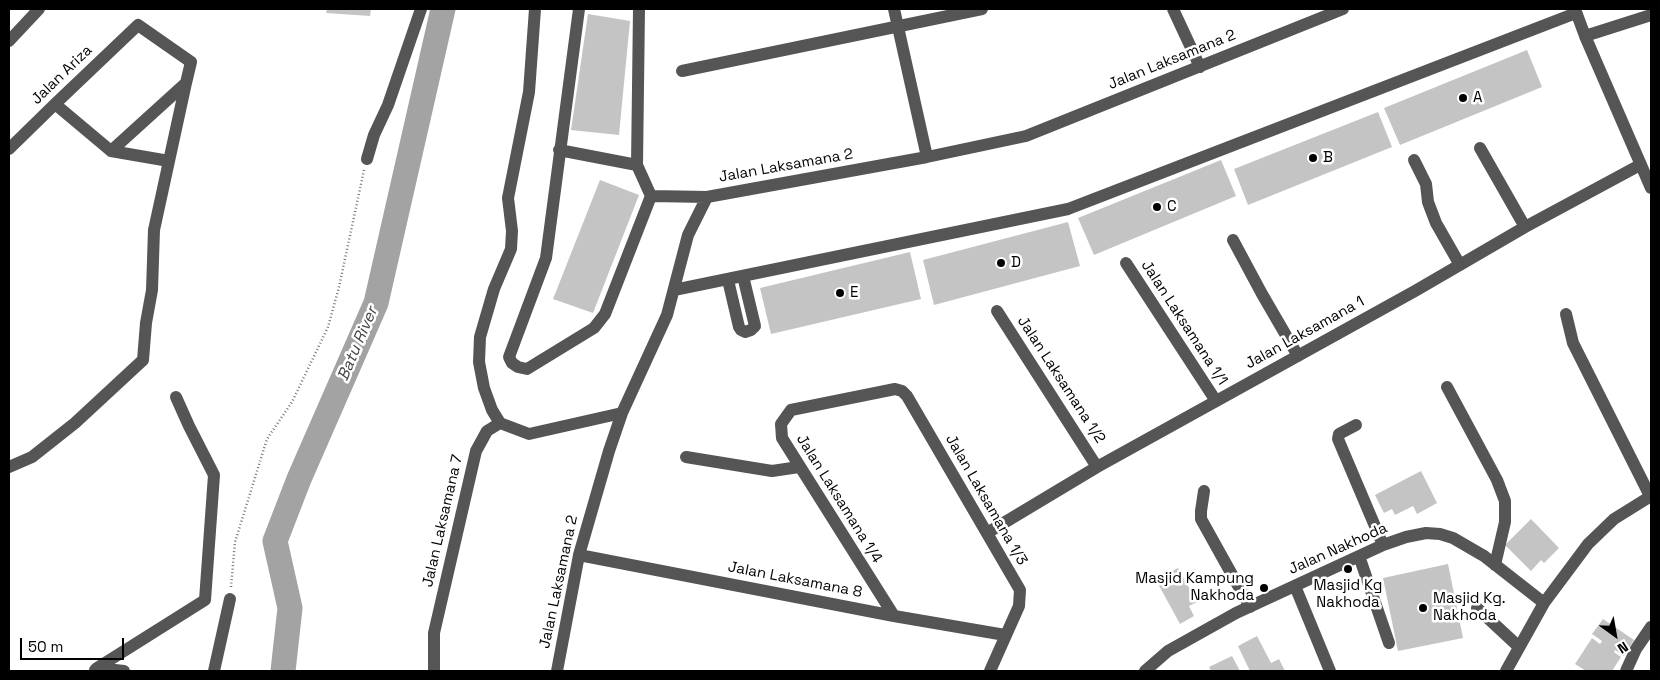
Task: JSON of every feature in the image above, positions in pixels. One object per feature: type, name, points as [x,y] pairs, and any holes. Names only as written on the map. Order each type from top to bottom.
[{"type":"street","points":[[9,41],[39,9]]},
{"type":"street","points":[[367,159],[374,135],[388,105],[421,9]]},
{"type":"street","points":[[535,9],[529,92],[508,198],[512,231],[511,249],[494,289],[480,337],[479,362],[484,388],[492,410],[500,423],[529,434],[622,413]]},
{"type":"street","points":[[579,9],[546,258],[509,357],[518,368],[527,369],[594,328],[599,322],[605,314],[651,196],[637,165],[639,9]]},
{"type":"street","points":[[894,9],[927,157]]},
{"type":"street","points":[[682,71],[982,9]]},
{"type":"street","points":[[1173,9],[1200,67]]},
{"type":"street","name":"Jalan Laksamana 2","points":[[557,671],[578,555],[622,413],[667,315],[688,235],[707,197],[927,157],[1026,136],[1343,9]]},
{"type":"street","points":[[674,290],[1068,209],[1575,11],[1651,188]]},
{"type":"street","points":[[1585,36],[1651,15]]},
{"type":"street","name":"Jalan Ariza","points":[[9,149],[138,25],[191,62],[186,83]]},
{"type":"street","points":[[111,151],[186,83]]},
{"type":"street","points":[[9,467],[32,457],[75,423],[143,360],[146,323],[152,290],[154,230],[186,83]]},
{"type":"street","points":[[55,104],[111,151],[169,161]]},
{"type":"street","points":[[1480,148],[1525,227]]},
{"type":"street","points":[[559,150],[637,165]]},
{"type":"street","points":[[1414,160],[1426,184],[1428,202],[1436,223],[1460,265]]},
{"type":"street","name":"Jalan Laksamana 1","points":[[987,533],[1097,467],[1525,227],[1640,165]]},
{"type":"street","points":[[651,196],[707,197]]},
{"type":"street","points":[[1233,240],[1298,356]]},
{"type":"street","name":"Jalan Laksamana 1/1","points":[[1126,263],[1216,401]]},
{"type":"street","points":[[728,280],[739,327],[745,332],[755,326],[743,276]]},
{"type":"street","name":"Jalan Laksamana 1/2","points":[[997,311],[1097,467]]},
{"type":"street","points":[[1506,671],[1544,603],[1588,544],[1614,519],[1651,496],[1573,343],[1566,314]]},
{"type":"street","points":[[1446,387],[1497,480],[1505,501],[1505,522],[1495,565]]},
{"type":"street","name":"Jalan Laksamana 1/4","points":[[894,616],[782,438],[781,424],[791,410],[895,389]]},
{"type":"street","name":"Jalan Laksamana 1/3","points":[[895,389],[902,391],[907,396],[1020,590],[1019,606],[990,671]]},
{"type":"street","points":[[95,670],[205,600],[214,475],[176,397]]},
{"type":"street","name":"Jalan Laksamana 7","points":[[434,671],[434,633],[476,451],[487,430],[500,423]]},
{"type":"street","points":[[1356,425],[1339,434],[1338,439],[1383,545]]},
{"type":"street","points":[[686,457],[772,471],[799,466]]},
{"type":"street","points":[[1204,491],[1200,511],[1202,519],[1250,607]]},
{"type":"street","name":"Jalan Nakhoda","points":[[1145,671],[1168,651],[1250,607],[1383,545],[1406,537],[1426,533],[1440,534],[1453,538],[1484,556],[1544,603]]},
{"type":"street","name":"Jalan Laksamana 8","points":[[578,555],[1005,636]]},
{"type":"street","points":[[1359,556],[1389,643]]},
{"type":"street","points":[[1295,586],[1330,671]]},
{"type":"street","points":[[214,671],[230,599]]},
{"type":"street","points":[[1478,608],[1519,647]]},
{"type":"street","points":[[1626,671],[1636,649],[1651,627]]},
{"type":"street","points":[[95,670],[124,671]]},
{"type":"path","points":[[230,599],[235,542],[267,439],[292,402],[328,328],[367,159]]},
{"type":"building","points":[[327,9],[371,9],[370,16],[326,13]]},
{"type":"building","points":[[588,14],[630,21],[619,135],[571,130]]},
{"type":"building","name":"A","points":[[1527,50],[1542,87],[1400,145],[1384,108]]},
{"type":"building","name":"B","points":[[1378,112],[1392,147],[1248,205],[1234,169]]},
{"type":"building","name":"C","points":[[1221,160],[1236,196],[1094,255],[1078,218]]},
{"type":"building","points":[[600,180],[639,195],[593,313],[553,299]]},
{"type":"building","name":"D","points":[[1068,222],[1080,266],[934,305],[923,260]]},
{"type":"building","name":"E","points":[[910,252],[921,299],[771,334],[760,288]]},
{"type":"building","points":[[1421,471],[1437,503],[1417,514],[1413,506],[1395,515],[1392,509],[1384,513],[1375,495]]},
{"type":"building","points":[[1531,519],[1559,548],[1544,563],[1541,560],[1531,571],[1505,545]]},
{"type":"building","name":"Masjid Kg. Nakhoda","points":[[1448,564],[1463,638],[1398,651],[1383,578]]},
{"type":"building","points":[[1178,568],[1197,602],[1189,606],[1194,616],[1180,624],[1156,580]]},
{"type":"building","points":[[1603,619],[1634,640],[1624,656],[1615,650],[1614,652],[1621,657],[1612,671],[1586,671],[1575,664],[1592,638],[1600,644],[1602,641],[1592,634]]},
{"type":"building","points":[[1257,636],[1271,663],[1279,659],[1285,671],[1250,671],[1238,646]]},
{"type":"building","points":[[1232,656],[1240,671],[1211,671],[1209,667]]},
{"type":"waterway","name":"Batu River","points":[[283,671],[290,608],[275,541],[299,479],[376,303],[443,9]]},
{"type":"place","name":"A","points":[[1463,98]]},
{"type":"place","name":"B","points":[[1313,158]]},
{"type":"place","name":"C","points":[[1157,207]]},
{"type":"place","name":"D","points":[[1001,263]]},
{"type":"place","name":"E","points":[[840,293]]},
{"type":"place","name":"Masjid Kg Nakhoda","points":[[1348,569]]},
{"type":"place","name":"Masjid Kampung Nakhoda","points":[[1264,588]]},
{"type":"place","name":"Masjid Kg. Nakhoda","points":[[1423,608]]}]
